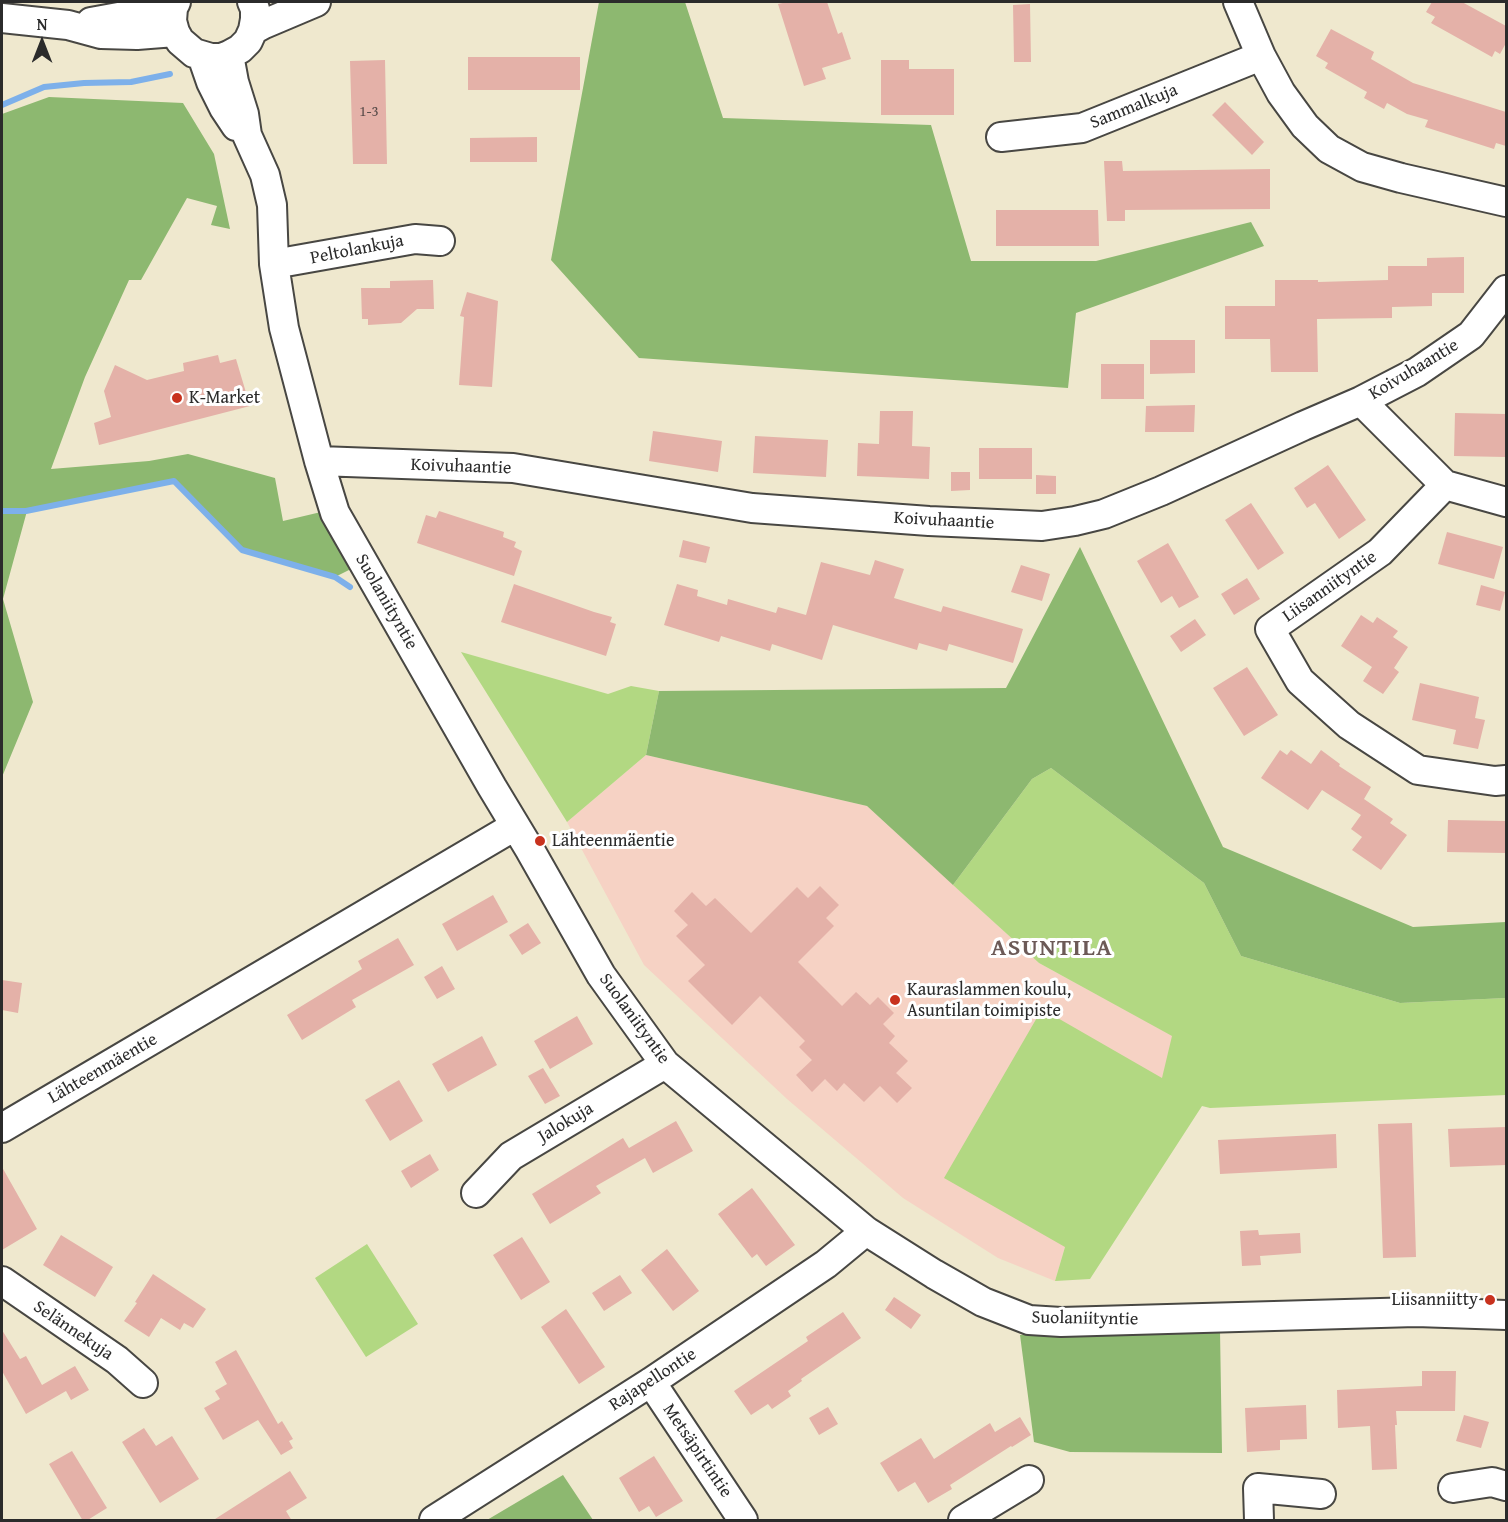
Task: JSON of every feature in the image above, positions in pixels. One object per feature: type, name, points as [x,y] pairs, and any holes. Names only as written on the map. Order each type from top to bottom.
[{"type":"street","points":[[68,25],[124,16],[167,2]]},
{"type":"street","points":[[176,2],[172,21],[175,33],[186,48],[216,56],[240,49],[248,41],[255,20],[255,9],[252,2]]},
{"type":"street","points":[[253,30],[316,2]]},
{"type":"street","points":[[1238,2],[1261,56],[1281,93],[1305,126],[1329,149],[1362,167],[1506,202]]},
{"type":"street","points":[[2,18],[68,25],[101,33],[137,35],[175,33]]},
{"type":"street","name":"Suolaniityntie","points":[[216,56],[211,82],[235,126],[247,135],[265,175],[272,205],[274,264],[284,328],[335,513],[600,975],[665,1064],[866,1231],[974,1296],[1029,1320],[1060,1322],[1416,1312],[1506,1315]]},
{"type":"street","name":"Sammalkuja","points":[[1001,137],[1082,128],[1261,56]]},
{"type":"street","name":"Peltolankuja","points":[[274,264],[416,239],[440,241]]},
{"type":"street","name":"Koivuhaantie","points":[[319,461],[513,468],[752,508],[929,521],[1042,526],[1104,514],[1161,491],[1362,401],[1417,372],[1471,335],[1506,290]]},
{"type":"street","points":[[1362,401],[1445,485],[1506,502]]},
{"type":"street","name":"Liisanniityntie","points":[[1445,485],[1380,552],[1270,629],[1300,681],[1349,725],[1418,770],[1495,781],[1506,780]]},
{"type":"street","name":"Lähteenmäentie","points":[[2,1128],[515,826]]},
{"type":"street","name":"Jalokuja","points":[[476,1193],[511,1156],[665,1064]]},
{"type":"street","name":"Rajapellontie","points":[[434,1521],[651,1382],[826,1264],[866,1231]]},
{"type":"street","name":"Selännekuja","points":[[2,1281],[117,1360],[143,1383]]},
{"type":"street","name":"Metsäpirtintie","points":[[651,1382],[743,1521]]},
{"type":"street","points":[[963,1521],[1029,1480]]},
{"type":"street","points":[[1453,1488],[1492,1482],[1506,1486]]},
{"type":"street","points":[[1259,1521],[1258,1488],[1321,1494]]},
{"type":"shaded area","name":"Kauraslammen koulu, Asuntilan toimipiste","points":[[646,755],[867,806],[1039,963],[1173,1036],[1163,1078],[1065,1247],[1055,1281],[998,1258],[903,1198],[787,1099],[644,965],[567,822]]},
{"type":"green space","points":[[599,2],[685,2],[723,118],[931,125],[971,261],[1096,261],[1251,222],[1264,246],[1076,313],[1068,388],[639,358],[551,260]]},
{"type":"green space","points":[[49,97],[183,103],[214,154],[230,229],[211,225],[217,206],[187,198],[141,280],[129,280],[85,377],[51,469],[149,461],[188,454],[275,478],[283,521],[321,512],[351,569],[335,577],[242,550],[174,481],[27,511],[3,599],[33,702],[2,777],[2,114]]},
{"type":"green space","points":[[1080,547],[1223,847],[1413,927],[1506,922],[1506,998],[1400,1003],[1241,956],[1204,883],[1051,768],[1032,779],[953,885],[867,806],[646,755],[659,691],[1006,688]]},
{"type":"green space","points":[[461,652],[608,694],[631,686],[659,691],[646,755],[567,822]]},
{"type":"green space","points":[[1051,768],[1204,883],[1241,956],[1400,1003],[1506,998],[1506,1095],[1210,1108],[1202,1106],[1090,1279],[1055,1281],[1065,1247],[944,1178],[1042,1009],[1162,1078],[1172,1036],[1039,963],[953,885],[1032,779]]},
{"type":"green space","points":[[367,1244],[418,1324],[366,1357],[315,1278]]},
{"type":"green space","points":[[1220,1331],[1222,1453],[1070,1452],[1034,1442],[1020,1335]]},
{"type":"green space","points":[[563,1475],[593,1520],[487,1520]]},
{"type":"building","points":[[827,2],[838,34],[842,32],[851,59],[822,68],[826,79],[804,86],[778,4]]},
{"type":"building","points":[[1432,2],[1462,2],[1506,26],[1506,43],[1500,54],[1495,51],[1492,57],[1431,23],[1435,17],[1426,12]]},
{"type":"building","points":[[1030,4],[1031,62],[1014,62],[1013,5]]},
{"type":"building","points":[[1331,29],[1374,52],[1371,59],[1413,83],[1506,112],[1506,146],[1496,143],[1494,149],[1425,127],[1428,120],[1407,114],[1387,103],[1384,109],[1364,98],[1367,92],[1325,68],[1328,63],[1316,56]]},
{"type":"building","points":[[468,57],[580,57],[580,90],[468,90]]},
{"type":"building","points":[[385,60],[387,164],[353,164],[350,61]]},
{"type":"building","points":[[881,60],[909,60],[909,69],[954,69],[954,115],[881,115]]},
{"type":"building","points":[[1225,102],[1264,142],[1252,155],[1212,115]]},
{"type":"building","points":[[537,137],[537,162],[470,162],[470,138]]},
{"type":"building","points":[[1104,161],[1122,161],[1123,171],[1270,169],[1270,209],[1125,210],[1125,221],[1107,221]]},
{"type":"building","points":[[996,210],[1098,210],[1099,246],[996,246]]},
{"type":"building","points":[[1464,257],[1464,293],[1432,293],[1432,306],[1392,307],[1392,318],[1317,319],[1318,372],[1271,372],[1270,339],[1225,339],[1225,306],[1275,306],[1275,280],[1318,280],[1318,282],[1388,280],[1388,266],[1427,266],[1427,258]]},
{"type":"building","points":[[433,280],[434,309],[417,309],[401,323],[368,325],[368,319],[362,319],[361,288],[390,288],[390,281]]},
{"type":"building","points":[[467,292],[498,301],[492,387],[459,385],[464,317],[460,316]]},
{"type":"building","points":[[1150,340],[1195,340],[1195,373],[1150,374]]},
{"type":"building","name":"K-Market","points":[[218,355],[220,363],[236,359],[250,406],[99,445],[94,423],[111,417],[104,391],[115,365],[147,380],[184,371],[183,363]]},
{"type":"building","points":[[1101,364],[1144,364],[1144,399],[1101,399]]},
{"type":"building","points":[[1195,405],[1194,432],[1145,432],[1146,406]]},
{"type":"building","points":[[880,411],[913,411],[912,446],[930,447],[929,479],[857,476],[858,443],[879,444]]},
{"type":"building","points":[[1455,413],[1506,414],[1506,457],[1454,456]]},
{"type":"building","points":[[653,431],[722,441],[718,472],[649,461]]},
{"type":"building","points":[[755,436],[828,440],[826,477],[753,473]]},
{"type":"building","points":[[979,448],[1032,448],[1032,479],[979,479]]},
{"type":"building","points":[[1328,465],[1366,520],[1339,539],[1315,503],[1307,508],[1294,488]]},
{"type":"building","points":[[951,472],[970,472],[970,490],[951,491]]},
{"type":"building","points":[[1036,475],[1056,476],[1056,494],[1036,494]]},
{"type":"building","points":[[1251,503],[1284,553],[1258,570],[1225,520]]},
{"type":"building","points":[[439,511],[504,532],[503,537],[516,542],[514,547],[522,551],[514,576],[417,543],[426,515],[436,518]]},
{"type":"building","points":[[1447,532],[1503,547],[1494,579],[1438,564]]},
{"type":"building","points":[[683,540],[710,547],[706,563],[679,557]]},
{"type":"building","points":[[1168,543],[1199,597],[1179,608],[1172,596],[1161,603],[1137,561]]},
{"type":"building","points":[[875,560],[904,569],[894,598],[941,612],[943,606],[1023,629],[1013,663],[949,644],[947,651],[919,643],[917,650],[833,625],[822,660],[772,644],[770,651],[721,636],[719,642],[664,625],[677,584],[698,590],[697,596],[727,605],[728,599],[776,613],[778,607],[806,615],[821,562],[870,575]]},
{"type":"building","points":[[1021,565],[1050,574],[1042,601],[1011,592]]},
{"type":"building","points":[[1247,578],[1260,599],[1234,615],[1221,594]]},
{"type":"building","points":[[514,584],[612,617],[610,622],[616,624],[606,656],[501,622]]},
{"type":"building","points":[[1481,585],[1505,592],[1500,611],[1476,605]]},
{"type":"building","points":[[1361,615],[1373,623],[1377,617],[1398,631],[1393,637],[1408,647],[1394,668],[1399,672],[1383,694],[1363,681],[1372,667],[1341,646]]},
{"type":"building","points":[[1195,619],[1206,635],[1181,652],[1170,636]]},
{"type":"building","points":[[1247,667],[1278,715],[1244,736],[1213,688]]},
{"type":"building","points":[[1420,683],[1479,697],[1475,718],[1485,720],[1478,749],[1453,744],[1456,730],[1412,720]]},
{"type":"building","points":[[1280,750],[1287,755],[1291,750],[1311,764],[1321,750],[1340,764],[1339,766],[1371,787],[1364,799],[1393,819],[1390,823],[1407,835],[1381,870],[1352,850],[1362,837],[1351,829],[1361,815],[1322,790],[1308,810],[1261,778]]},
{"type":"building","points":[[1448,820],[1506,821],[1506,853],[1447,852]]},
{"type":"building","points":[[820,886],[839,905],[826,918],[834,926],[798,962],[842,1006],[856,992],[870,1005],[878,997],[894,1013],[883,1024],[895,1036],[889,1043],[908,1061],[896,1073],[912,1088],[897,1103],[880,1086],[864,1102],[844,1083],[837,1091],[825,1079],[812,1092],[796,1075],[812,1060],[799,1047],[805,1041],[760,996],[732,1025],[688,981],[705,965],[676,936],[688,925],[674,911],[692,892],[706,906],[715,898],[751,933],[797,887],[808,898]]},
{"type":"building","points":[[493,895],[508,922],[457,951],[442,924]]},
{"type":"building","points":[[528,923],[541,943],[522,955],[509,935]]},
{"type":"building","points":[[398,938],[414,965],[352,1000],[356,1007],[302,1040],[287,1015],[362,969],[358,961]]},
{"type":"building","points":[[442,966],[455,989],[437,999],[424,977]]},
{"type":"building","points":[[2,980],[22,983],[18,1013],[2,1010]]},
{"type":"building","points":[[577,1016],[593,1044],[550,1069],[534,1041]]},
{"type":"building","points":[[482,1036],[497,1065],[448,1092],[432,1064]]},
{"type":"building","points":[[543,1068],[560,1096],[545,1104],[528,1076]]},
{"type":"building","points":[[399,1080],[423,1121],[390,1141],[365,1100]]},
{"type":"building","points":[[676,1121],[693,1151],[653,1173],[645,1158],[596,1186],[601,1193],[550,1224],[532,1194],[623,1138],[629,1148]]},
{"type":"building","points":[[1412,1123],[1416,1257],[1383,1258],[1378,1124]]},
{"type":"building","points":[[1506,1127],[1506,1165],[1450,1167],[1448,1129]]},
{"type":"building","points":[[1336,1134],[1337,1168],[1220,1174],[1218,1140]]},
{"type":"building","points":[[430,1154],[439,1170],[411,1188],[401,1171]]},
{"type":"building","points":[[2,1167],[37,1229],[2,1250]]},
{"type":"building","points":[[752,1188],[795,1245],[766,1266],[757,1254],[752,1258],[718,1214]]},
{"type":"building","points":[[1258,1230],[1259,1235],[1300,1233],[1301,1253],[1260,1256],[1261,1265],[1242,1266],[1240,1231]]},
{"type":"building","points":[[61,1235],[113,1267],[95,1297],[43,1265]]},
{"type":"building","points":[[522,1237],[550,1282],[521,1300],[493,1255]]},
{"type":"building","points":[[667,1249],[699,1291],[673,1311],[641,1270]]},
{"type":"building","points":[[153,1274],[206,1309],[193,1328],[184,1323],[180,1330],[161,1318],[149,1337],[124,1321]]},
{"type":"building","points":[[620,1275],[632,1293],[604,1311],[592,1293]]},
{"type":"building","points":[[894,1297],[921,1315],[911,1329],[885,1310]]},
{"type":"building","points":[[566,1309],[605,1367],[579,1384],[541,1327]]},
{"type":"building","points":[[843,1312],[861,1338],[801,1379],[802,1381],[788,1391],[791,1396],[772,1409],[768,1404],[751,1415],[734,1391],[808,1341],[806,1337]]},
{"type":"building","points":[[2,1330],[20,1359],[26,1356],[42,1385],[75,1366],[89,1390],[71,1400],[66,1391],[26,1414],[2,1371]]},
{"type":"building","points":[[236,1350],[278,1424],[282,1421],[293,1439],[289,1441],[293,1448],[281,1455],[258,1420],[223,1440],[204,1408],[220,1399],[215,1391],[227,1384],[215,1362]]},
{"type":"building","points":[[1422,1371],[1456,1371],[1455,1411],[1396,1411],[1397,1469],[1372,1470],[1370,1426],[1338,1428],[1337,1390],[1422,1386]]},
{"type":"building","points":[[1306,1405],[1307,1439],[1280,1440],[1280,1450],[1247,1452],[1245,1408]]},
{"type":"building","points":[[828,1407],[838,1424],[819,1435],[809,1418]]},
{"type":"building","points":[[1464,1415],[1489,1422],[1481,1448],[1456,1441]]},
{"type":"building","points":[[1020,1417],[1031,1435],[950,1485],[952,1489],[928,1503],[915,1482],[898,1492],[880,1463],[921,1438],[934,1459],[990,1423],[995,1432]]},
{"type":"building","points":[[144,1428],[156,1446],[172,1436],[199,1479],[160,1503],[122,1442]]},
{"type":"building","points":[[72,1451],[107,1508],[86,1521],[83,1521],[49,1464]]},
{"type":"building","points":[[654,1456],[683,1501],[656,1517],[649,1506],[639,1512],[619,1478]]},
{"type":"building","points":[[290,1471],[307,1498],[286,1511],[292,1521],[212,1521]]},
{"type":"waterway","points":[[2,105],[44,87],[131,82],[170,74]]},
{"type":"waterway","points":[[2,511],[26,511],[174,481],[242,550],[335,577],[350,587]]},
{"type":"place","name":"K-Market","points":[[177,398]]},
{"type":"place","name":"Lähteenmäentie","points":[[540,841]]},
{"type":"place","name":"Kauraslammen koulu, Asuntilan toimipiste","points":[[895,1000]]},
{"type":"place","name":"Liisanniitty","points":[[1490,1300]]},
{"type":"district","name":"ASUNTILA","points":[[1052,949]]}]
